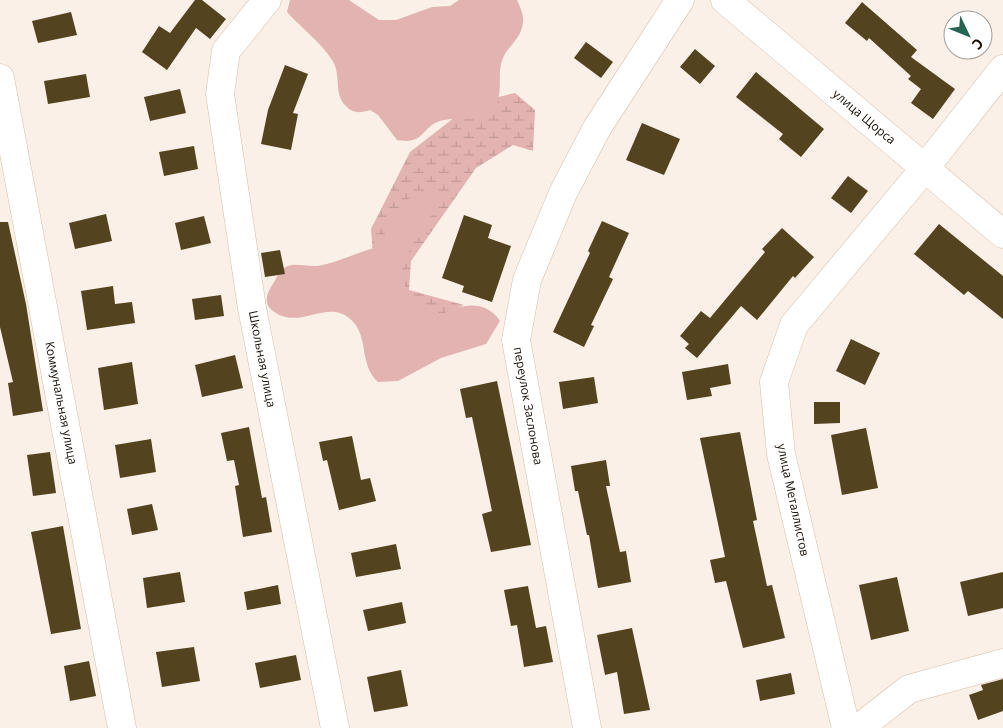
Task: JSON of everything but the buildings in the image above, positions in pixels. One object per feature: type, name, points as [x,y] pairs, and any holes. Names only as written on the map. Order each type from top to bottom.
[{"type":"street","name":"Школьная улица","points":[[267,0],[226,51],[220,94],[252,308],[335,728]]},
{"type":"street","name":"переулок Заслонова","points":[[587,728],[516,340],[527,280],[563,193],[598,128],[680,0]]},
{"type":"street","name":"улица Щорса","points":[[725,0],[1003,234]]},
{"type":"street","name":"улица Металлистов","points":[[846,728],[781,454],[774,382],[794,325],[925,168],[1003,70]]},
{"type":"street","name":"Коммунальная улица","points":[[0,78],[122,728]]},
{"type":"street","points":[[859,728],[909,689],[1003,663]]},
{"type":"green space","points":[[290,0],[349,0],[379,20],[396,20],[432,7],[450,6],[459,0],[517,0],[523,22],[518,37],[503,58],[498,101],[489,113],[472,119],[440,121],[418,138],[406,141],[397,140],[378,115],[370,110],[357,112],[346,106],[338,90],[337,72],[332,60],[322,47],[287,12]]},
{"type":"green space","points":[[515,93],[535,110],[533,151],[513,145],[476,168],[411,261],[409,290],[464,305],[437,317],[374,268],[371,229],[410,152],[473,103]]},
{"type":"green space","points":[[424,193],[432,194],[439,201],[433,214],[415,240],[403,266],[403,279],[408,291],[421,304],[441,315],[457,308],[473,306],[488,310],[500,321],[486,344],[441,358],[398,381],[378,382],[368,367],[360,332],[349,318],[340,313],[331,312],[293,318],[283,316],[269,307],[267,302],[268,293],[278,275],[290,265],[323,265],[378,247],[384,240],[385,232],[396,210],[409,199]]}]
